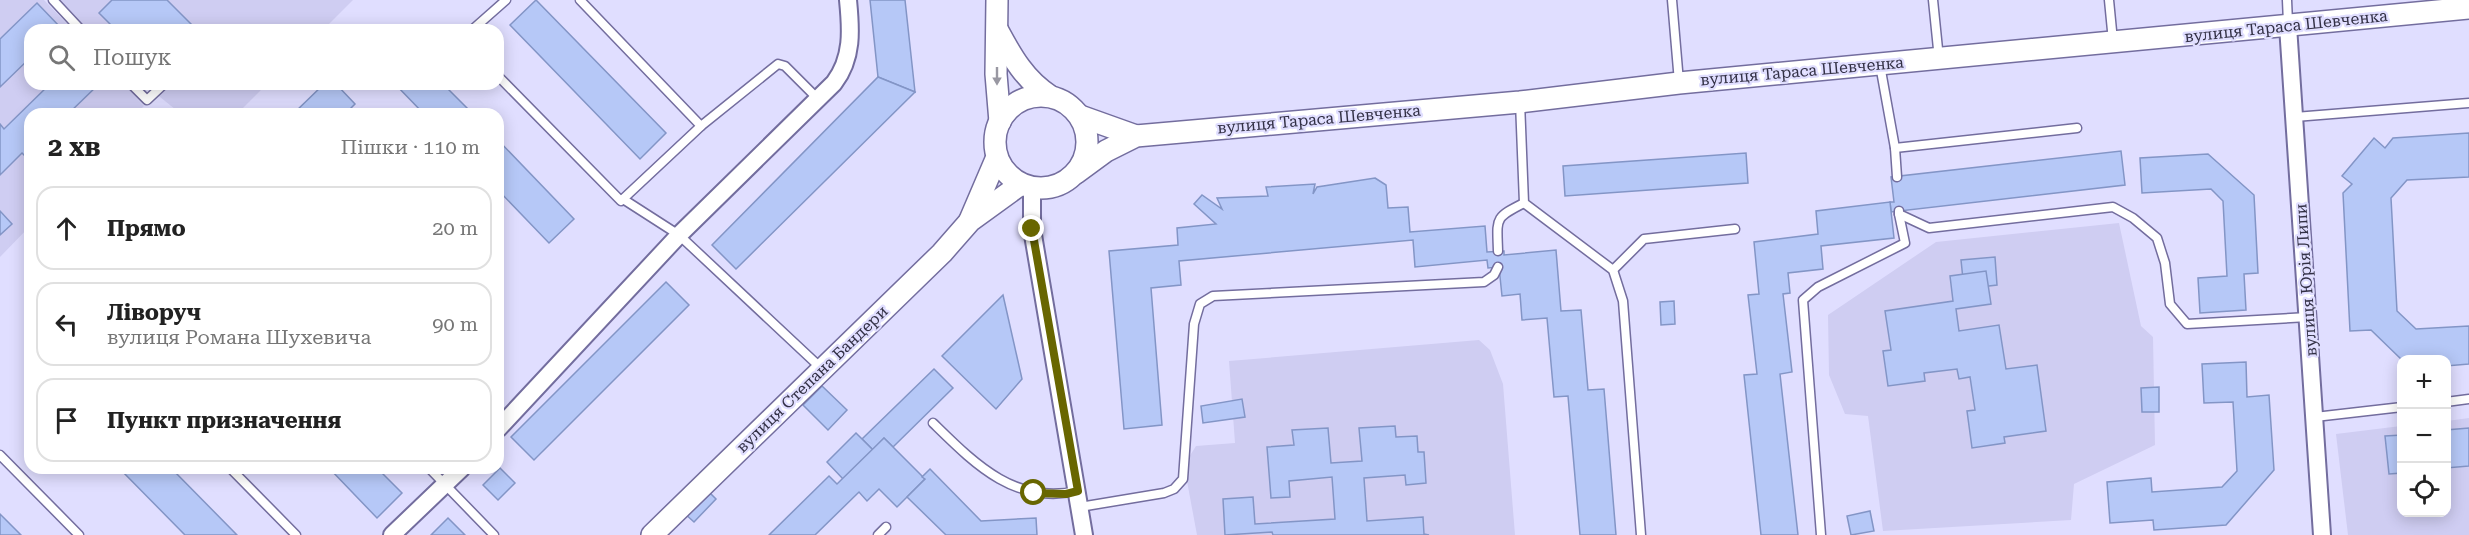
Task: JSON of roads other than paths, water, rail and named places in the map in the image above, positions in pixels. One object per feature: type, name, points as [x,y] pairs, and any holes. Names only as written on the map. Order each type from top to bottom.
[{"type":"street","points":[[504,423],[679,235],[818,99],[843,70],[851,31],[848,0]]},
{"type":"street","points":[[997,0],[996,74],[999,122],[996,133],[997,157],[1011,177],[1026,186],[1056,186],[1076,173],[1085,157],[1088,139],[1080,116],[1067,104],[1050,96],[1027,77],[998,30]]},
{"type":"street","name":"вулиця Тараса Шевченка","points":[[1076,173],[1106,151],[1136,136],[1520,102],[1679,83],[2469,8]]},
{"type":"street","name":"вулиця Юрія Липи","points":[[2288,26],[2322,535]]},
{"type":"street","points":[[999,122],[1015,104],[1026,98],[1050,96]]},
{"type":"street","name":"вулиця Тараса Шевченка","points":[[1080,116],[1136,136]]},
{"type":"street","name":"вулиця Степана Бандери","points":[[652,535],[942,254],[970,221],[997,157]]},
{"type":"street","points":[[1026,186],[1084,535]]},
{"type":"street","name":"вулиця Степана Бандери","points":[[970,221],[1026,186]]},
{"type":"street","points":[[392,535],[456,474]]},
{"type":"lane","points":[[53,0],[75,24]]},
{"type":"lane","points":[[479,24],[506,0]]},
{"type":"lane","points":[[580,0],[701,126]]},
{"type":"lane","points":[[1672,0],[1679,83]]},
{"type":"lane","points":[[1933,0],[1940,58]]},
{"type":"lane","points":[[2109,0],[2114,42]]},
{"type":"lane","points":[[2287,0],[2288,26]]},
{"type":"lane","points":[[623,199],[701,126],[778,64],[785,66],[818,99]]},
{"type":"lane","points":[[1880,64],[1895,148],[1897,177]]},
{"type":"lane","points":[[504,82],[621,201],[623,199],[679,235],[822,368]]},
{"type":"lane","points":[[137,90],[147,100],[158,90]]},
{"type":"lane","points":[[1520,102],[1524,203]]},
{"type":"lane","points":[[2295,117],[2469,103]]},
{"type":"lane","points":[[1895,148],[2077,128]]},
{"type":"lane","points":[[1498,251],[1497,224],[1503,214],[1524,203]]},
{"type":"lane","points":[[1524,203],[1613,270],[1623,301],[1641,535]]},
{"type":"lane","points":[[1821,535],[1803,300],[1818,287],[1905,243],[1899,213],[1929,228],[2113,207],[2133,218],[2157,238],[2165,263],[2170,304],[2187,324],[2308,317]]},
{"type":"lane","points":[[1613,270],[1644,238],[1735,229]]},
{"type":"lane","points":[[933,423],[994,478],[1034,493],[1066,494],[1079,499],[1164,493],[1174,489],[1183,478],[1194,324],[1200,304],[1213,296],[1484,282],[1494,274],[1498,267]]},
{"type":"lane","points":[[2451,401],[2469,399]]},
{"type":"lane","points":[[2315,417],[2397,408]]},
{"type":"lane","points":[[0,454],[79,535]]},
{"type":"lane","points":[[236,474],[296,535]]},
{"type":"lane","points":[[435,474],[494,535]]},
{"type":"lane","points":[[878,535],[886,528]]}]
